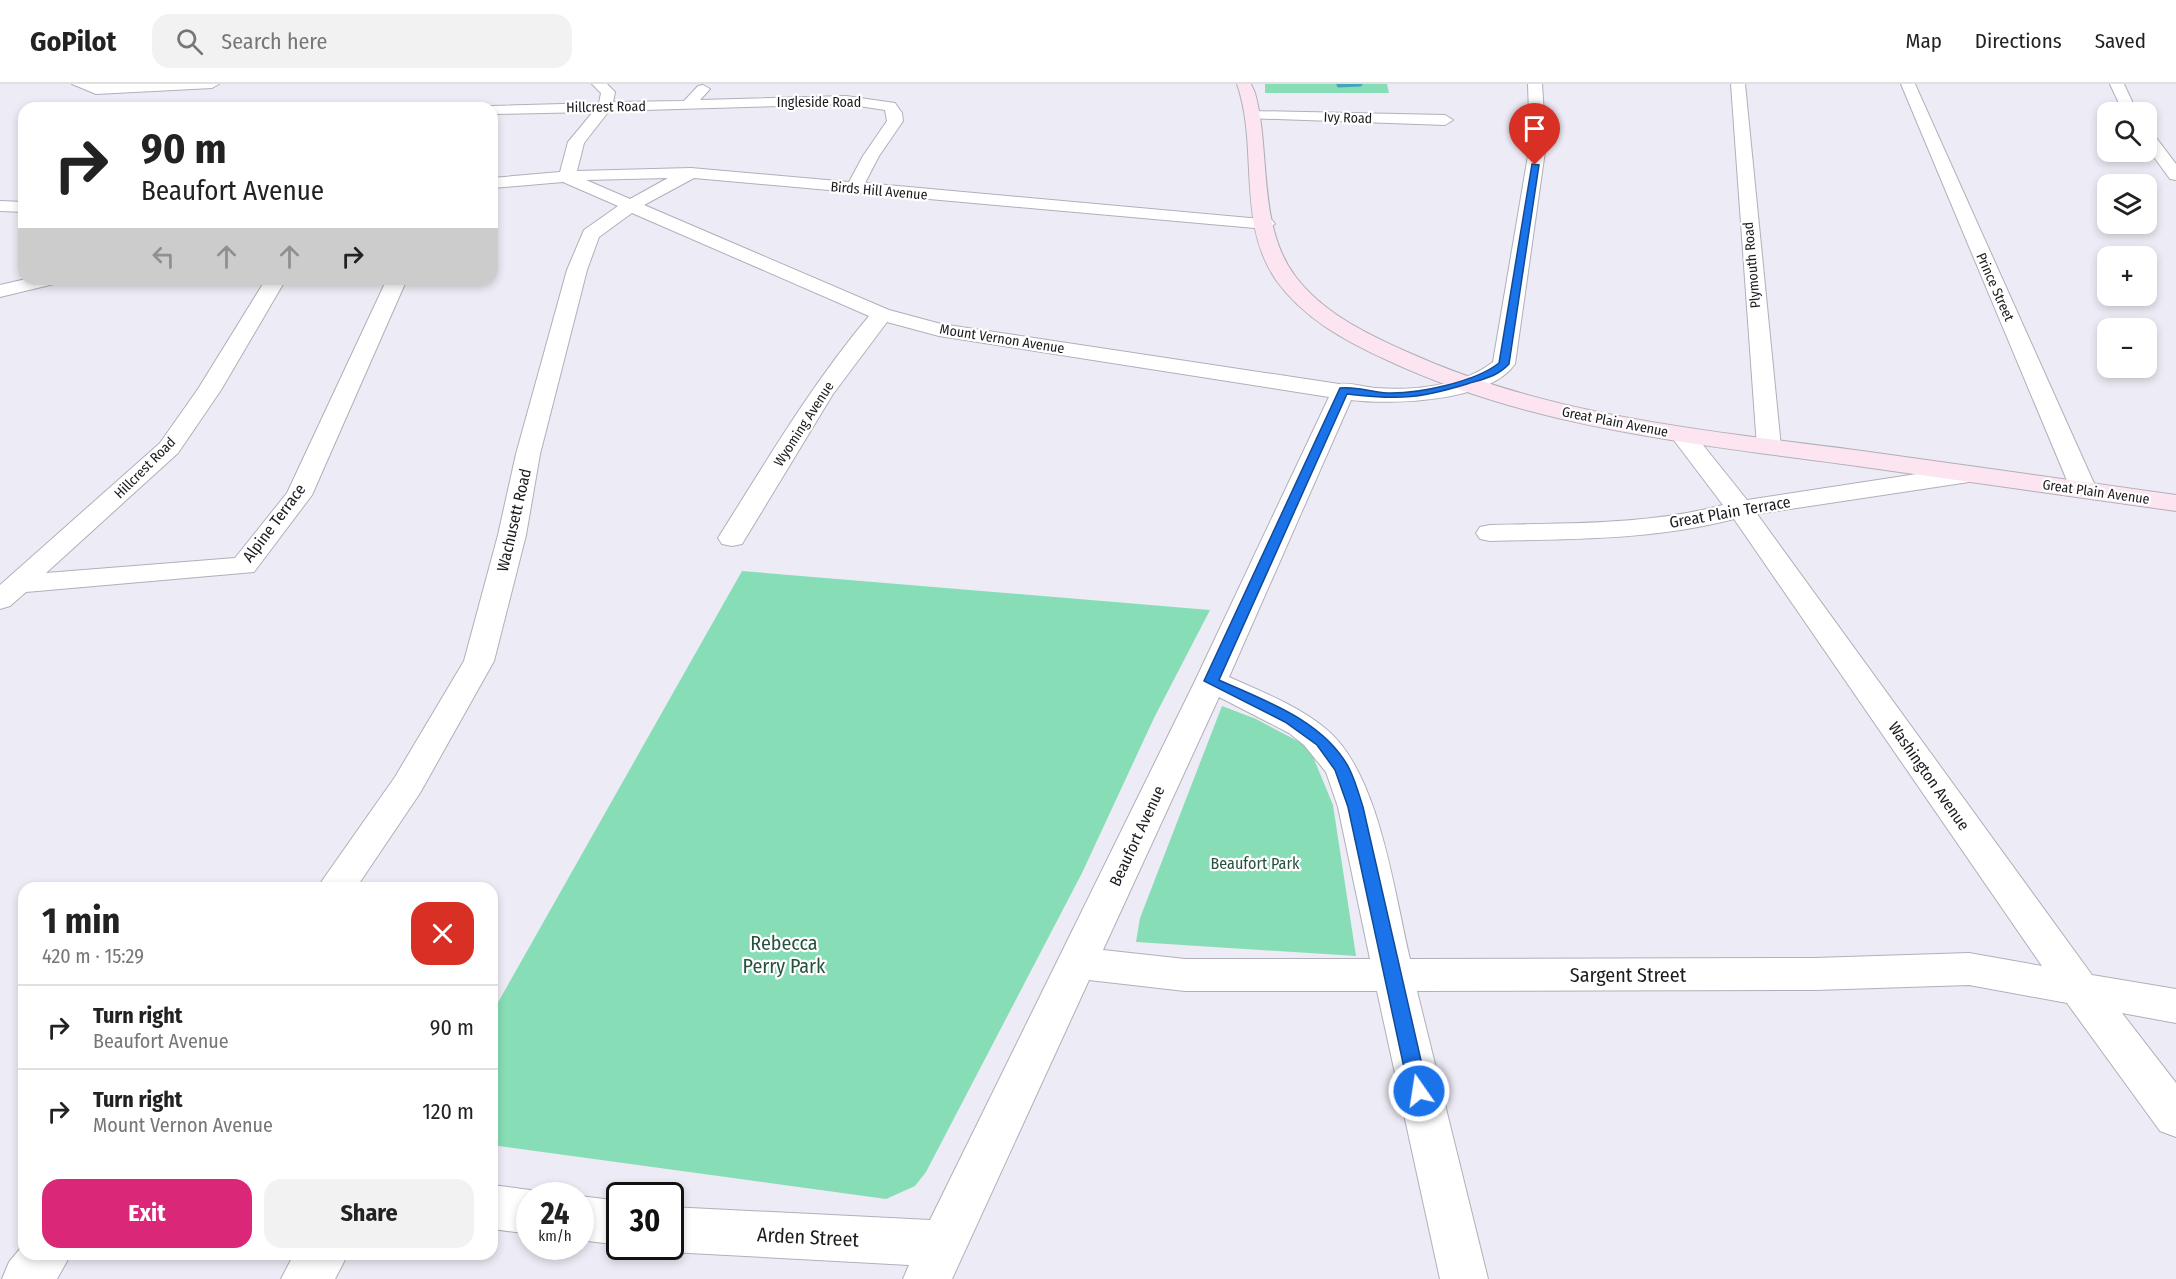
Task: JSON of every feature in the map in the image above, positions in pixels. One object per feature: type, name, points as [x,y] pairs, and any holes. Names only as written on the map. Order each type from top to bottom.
[{"type":"main road","name":"Great Plain Avenue","points":[[1244,84],[1252,115],[1255,157],[1266,224],[1272,253],[1280,269],[1290,284],[1315,309],[1344,330],[1387,353],[1462,383],[1564,413],[1682,435],[2176,503]]},
{"type":"street","points":[[79,84],[96,90],[212,84]]},
{"type":"street","points":[[567,178],[576,142],[604,107],[608,92],[599,84]]},
{"type":"street","points":[[688,105],[712,84]]},
{"type":"street","name":"Mount Vernon Avenue","points":[[567,178],[882,314],[939,330],[1344,390],[1413,395],[1492,373],[1499,369],[1506,359],[1538,144],[1535,84]]},
{"type":"street","name":"Plymouth Road","points":[[1738,84],[1769,447]]},
{"type":"street","name":"Prince Street","points":[[1908,84],[2084,490]]},
{"type":"street","points":[[2117,84],[2125,102]]},
{"type":"street","points":[[178,100],[185,86]]},
{"type":"street","name":"Ingleside Road","points":[[688,105],[846,100],[890,106],[895,112],[895,122],[871,156],[854,189]]},
{"type":"street","name":"Hillcrest Road","points":[[498,110],[688,105]]},
{"type":"street","name":"Ivy Road","points":[[1252,115],[1445,120]]},
{"type":"street","points":[[2157,149],[2176,174]]},
{"type":"street","name":"Birds Hill Avenue","points":[[498,183],[601,174],[691,173],[1266,224]]},
{"type":"street","name":"Wachusett Road","points":[[340,882],[408,785],[479,661],[512,535],[528,454],[577,270],[591,234],[631,205],[691,173]]},
{"type":"street","points":[[0,206],[18,207]]},
{"type":"street","points":[[0,291],[26,285]]},
{"type":"street","name":"Hillcrest Road","points":[[0,600],[21,584],[169,448],[209,390],[272,285]]},
{"type":"street","name":"Alpine Terrace","points":[[21,584],[244,566],[299,495],[394,285]]},
{"type":"street","name":"Wyoming Avenue","points":[[732,538],[859,340],[882,314]]},
{"type":"street","name":"Beaufort Avenue","points":[[936,1262],[1211,681],[1344,390]]},
{"type":"street","name":"Washington Avenue","points":[[1682,435],[1740,509],[2080,989],[2176,1117]]},
{"type":"street","name":"Great Plain Terrace","points":[[1490,533],[1626,529],[1699,520],[1740,509],[1969,474]]},
{"type":"street","points":[[1211,681],[1290,718],[1322,742],[1342,769],[1356,807],[1464,1279]]},
{"type":"street","name":"Sargent Street","points":[[1077,963],[1185,975],[1815,974],[1969,969],[2176,1006]]},
{"type":"street","points":[[498,1208],[516,1210]]},
{"type":"street","name":"Arden Street","points":[[684,1231],[936,1262]]},
{"type":"street","points":[[26,1279],[42,1260]]},
{"type":"street","points":[[305,1279],[319,1260]]},
{"type":"green space","points":[[1265,84],[1387,84],[1389,93],[1265,93]]},
{"type":"green space","name":"Rebecca Perry Park","points":[[742,571],[1210,610],[1154,718],[1082,873],[926,1172],[915,1186],[886,1199],[498,1146],[498,1002]]},
{"type":"green space","name":"Beaufort Park","points":[[1222,706],[1256,719],[1309,747],[1333,805],[1356,956],[1136,942],[1140,918]]},
{"type":"waterway","points":[[1339,85],[1360,84]]},
{"type":"route","points":[[1419,1091],[1356,807],[1342,769],[1322,742],[1290,718],[1211,681],[1344,390],[1389,396],[1423,394],[1492,373],[1504,364],[1535,165]]}]
